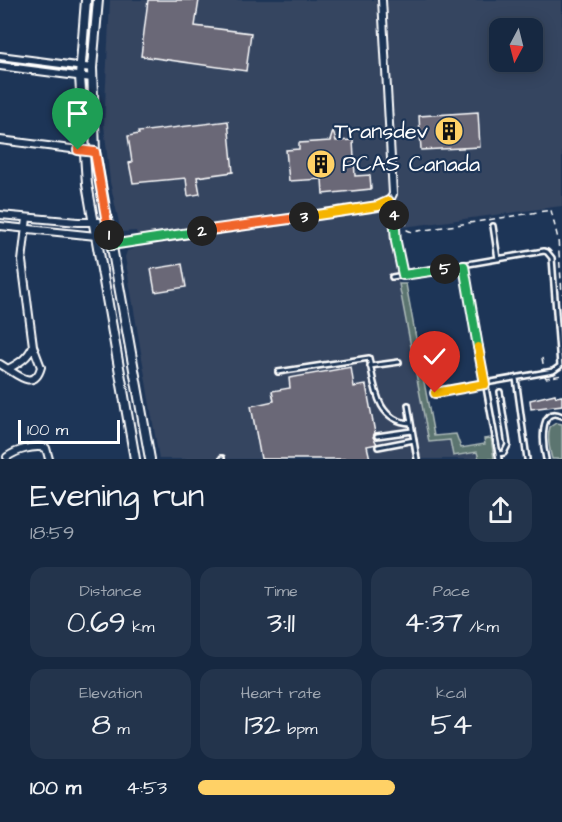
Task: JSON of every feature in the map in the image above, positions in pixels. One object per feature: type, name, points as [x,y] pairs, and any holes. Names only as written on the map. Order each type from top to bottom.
[{"type":"street","points":[[87,0],[80,66],[87,184],[135,459]]},
{"type":"street","points":[[98,0],[92,68],[95,152],[150,459]]},
{"type":"street","points":[[111,245],[378,206],[389,201],[393,194],[382,0]]},
{"type":"street","points":[[0,56],[92,68]]},
{"type":"street","points":[[0,66],[92,78]]},
{"type":"street","points":[[0,140],[95,152]]},
{"type":"street","points":[[0,215],[106,222]]},
{"type":"street","points":[[0,364],[26,380],[31,380],[41,368],[33,346],[22,261],[27,218]]},
{"type":"street","points":[[0,226],[96,236],[109,235]]},
{"type":"street","points":[[8,369],[25,358],[33,346]]},
{"type":"street","points":[[0,452],[8,458],[14,452],[39,447],[45,448],[49,459]]},
{"type":"lane","points":[[389,201],[394,213],[396,242],[403,275]]},
{"type":"lane","points":[[493,226],[498,259]]},
{"type":"lane","points":[[392,277],[544,251],[552,258],[560,362],[556,369],[435,393]]},
{"type":"lane","points":[[464,266],[498,457],[504,453],[508,445],[500,392]]},
{"type":"lane","points":[[278,372],[369,358],[380,406],[395,418],[411,423]]},
{"type":"lane","points":[[370,366],[399,362]]},
{"type":"lane","points":[[516,378],[527,459]]},
{"type":"lane","points":[[408,405],[417,459]]},
{"type":"lane","points":[[546,459],[543,436],[546,420],[550,415],[562,416]]},
{"type":"lane","points":[[377,436],[412,431]]},
{"type":"lane","points":[[378,447],[414,440]]},
{"type":"path","points":[[389,201],[404,208]]},
{"type":"path","points":[[542,358],[544,373]]},
{"type":"shaded area","points":[[110,0],[562,0],[562,206],[389,229],[429,442],[450,439],[453,456],[477,452],[479,459],[159,459],[125,257],[127,251],[140,246],[136,231],[121,232],[110,182],[104,125]]},
{"type":"green space","points":[[399,284],[406,284],[434,436],[456,434],[461,448],[485,444],[484,439],[491,438],[494,459],[479,459],[477,452],[453,456],[450,440],[429,442]]},
{"type":"green space","points":[[556,423],[562,424],[562,459],[552,459],[549,447],[550,427]]},
{"type":"building","points":[[148,0],[199,0],[195,26],[251,33],[246,71],[141,56]]},
{"type":"building","name":"Transdev","points":[[478,112],[480,147],[421,150],[419,116]]},
{"type":"building","points":[[228,121],[233,172],[197,177],[200,194],[188,196],[186,178],[133,183],[129,163],[132,162],[128,136],[139,134],[138,132]]},
{"type":"building","name":"PCAS Canada","points":[[333,131],[336,141],[353,140],[355,176],[370,175],[371,189],[323,194],[322,179],[289,181],[286,150],[299,149],[299,143],[330,141]]},
{"type":"building","points":[[182,264],[186,287],[155,292],[151,269]]},
{"type":"building","points":[[351,367],[354,387],[366,385],[375,433],[373,437],[377,444],[367,446],[370,459],[261,459],[251,406],[274,401],[272,391],[290,388],[289,378]]},
{"type":"building","points":[[555,394],[556,397],[562,396],[562,405],[531,409],[530,400]]},
{"type":"place","name":"Transdev","points":[[449,131]]},
{"type":"place","name":"PCAS Canada","points":[[321,164]]},
{"type":"route","points":[[78,150],[95,152],[111,245],[378,206],[389,201],[393,207],[396,242],[403,275],[464,266],[485,384],[435,393]]}]
